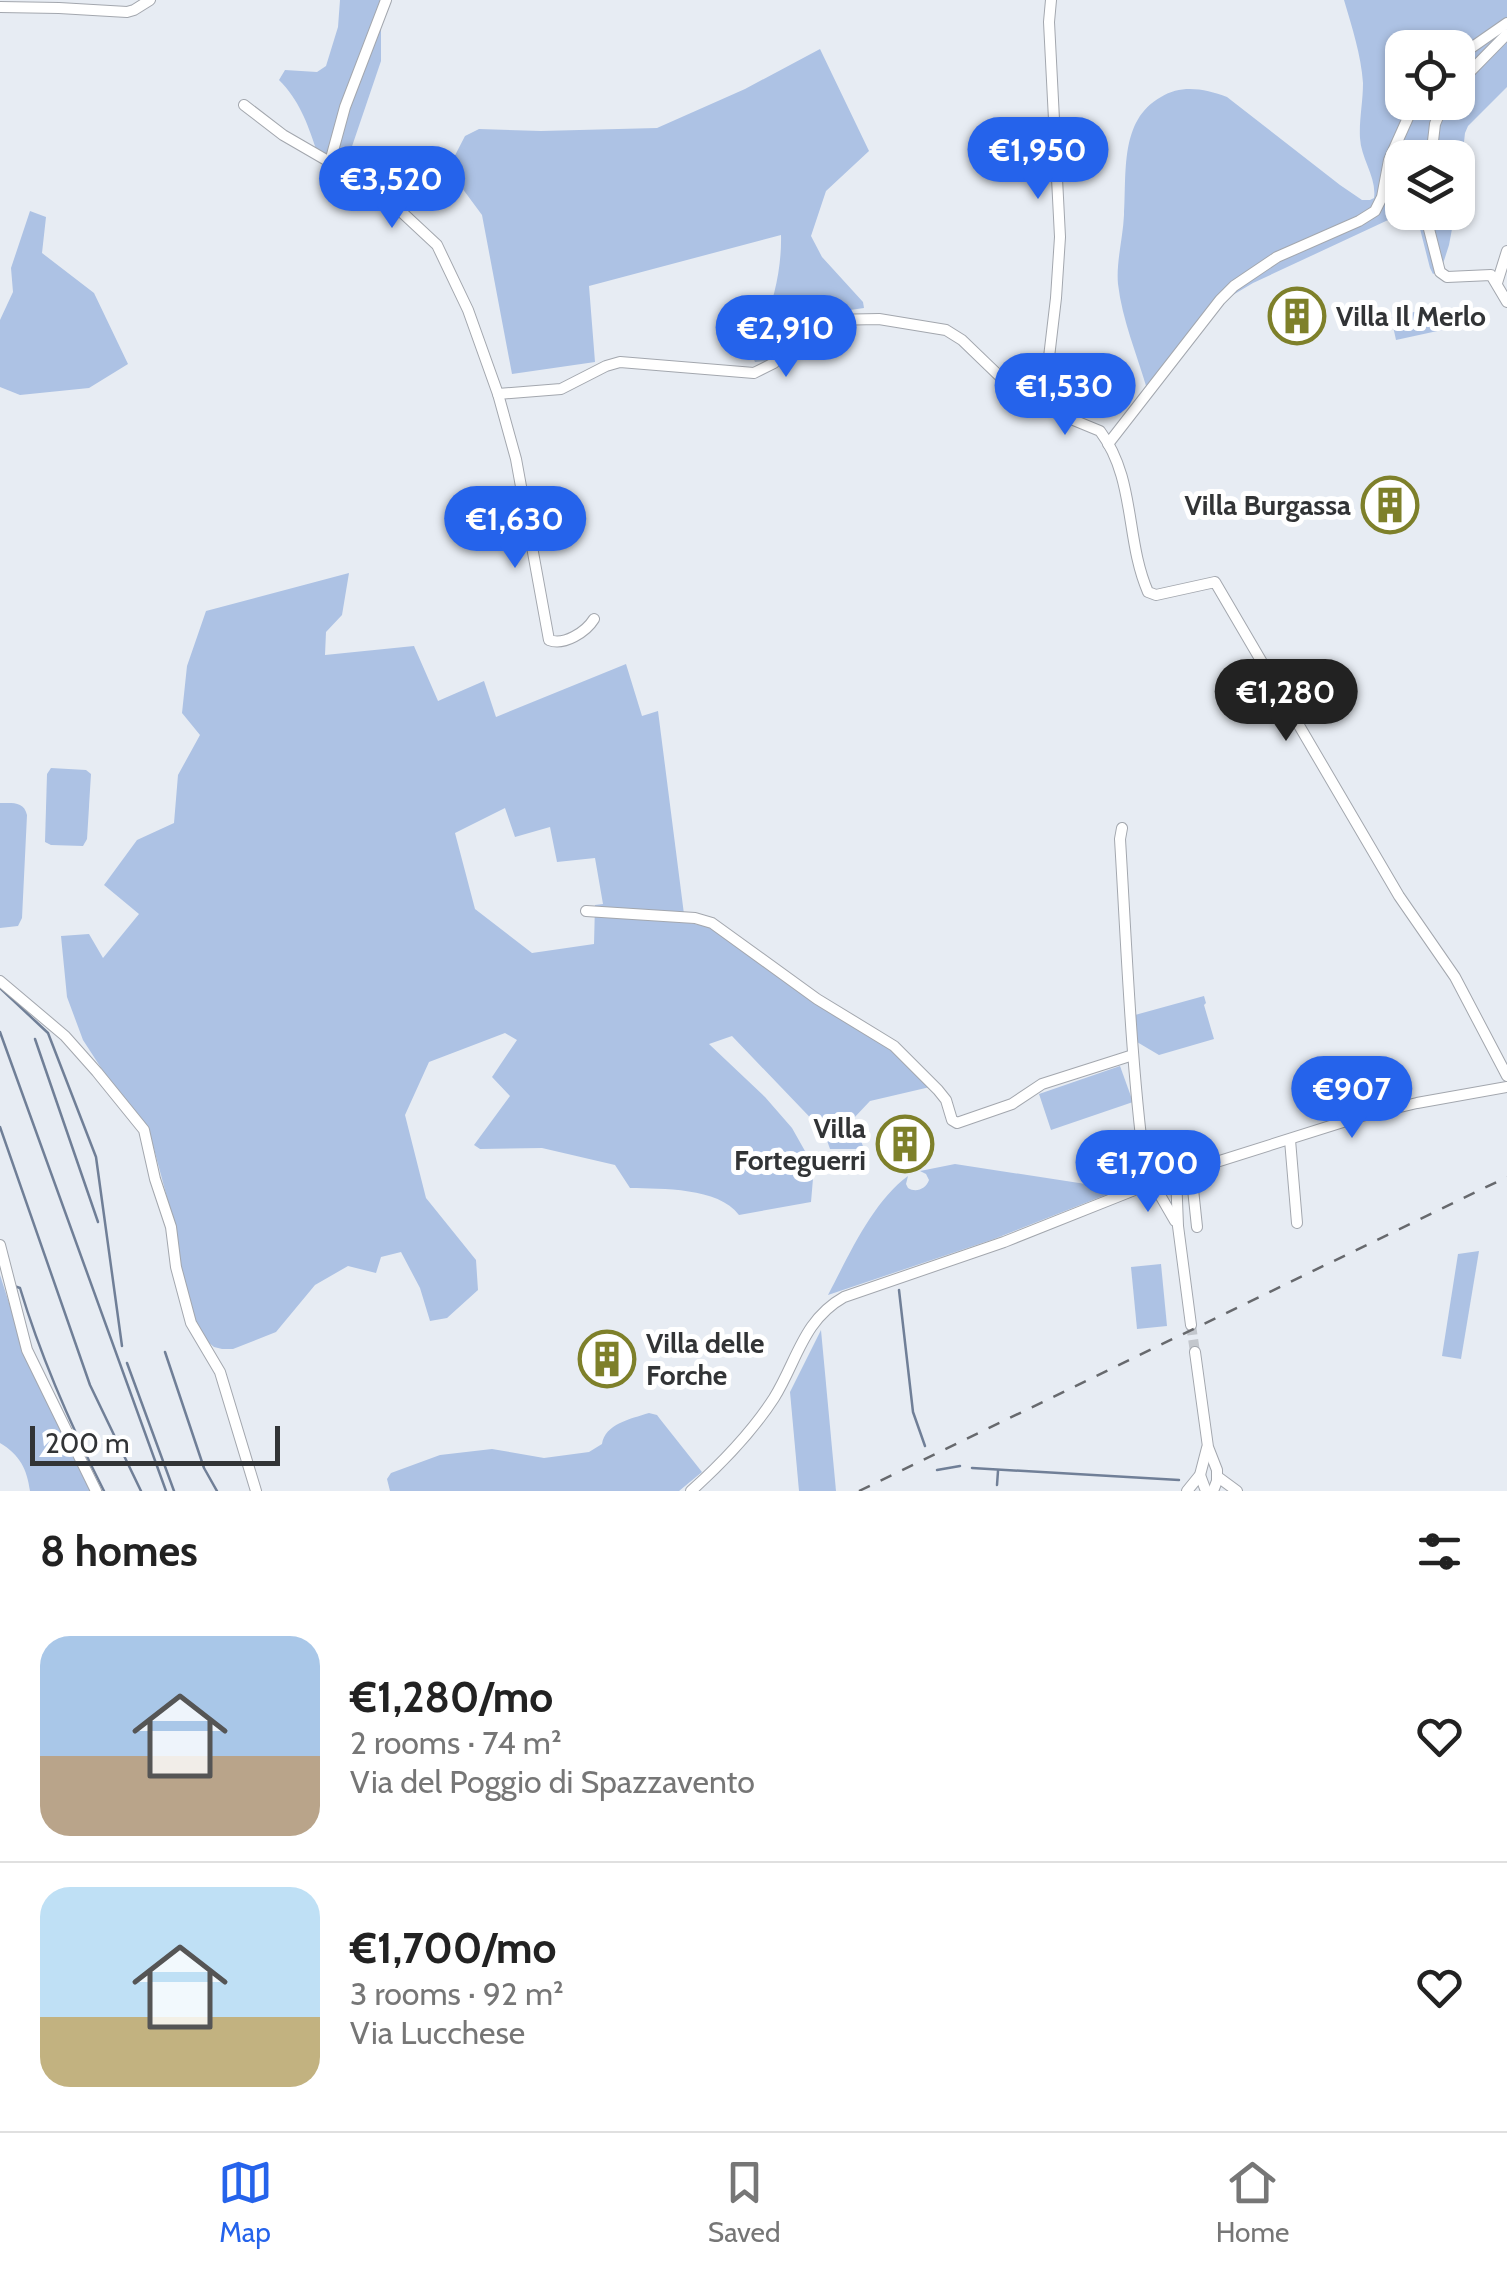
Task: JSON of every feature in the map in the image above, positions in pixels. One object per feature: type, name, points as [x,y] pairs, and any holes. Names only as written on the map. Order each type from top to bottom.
[{"type":"street","points":[[0,8],[126,12],[150,0]]},
{"type":"street","points":[[330,162],[345,107],[386,0]]},
{"type":"street","points":[[1043,408],[1060,237],[1051,0]]},
{"type":"street","points":[[1475,45],[1507,23]]},
{"type":"street","points":[[1475,67],[1507,34]]},
{"type":"street","points":[[244,105],[283,135],[378,190],[438,245],[468,310],[498,394],[516,459],[550,640],[568,639],[594,619]]},
{"type":"street","points":[[1108,444],[1234,286],[1278,257],[1375,211],[1382,198],[1389,160],[1407,120]]},
{"type":"street","points":[[1430,230],[1440,272],[1451,277],[1488,274],[1507,302]]},
{"type":"street","points":[[1496,282],[1507,251]]},
{"type":"street","points":[[498,394],[561,390],[620,362],[754,373],[774,363],[811,323],[868,318],[946,330],[962,340],[1020,396],[1097,429],[1124,479],[1140,573],[1148,592],[1156,595],[1215,582],[1399,896],[1455,977],[1507,1076]]},
{"type":"street","points":[[1122,828],[1138,1118],[1150,1184],[1178,1226]]},
{"type":"street","points":[[586,910],[695,918],[712,923],[817,998],[894,1046],[946,1100],[954,1122],[1012,1104],[1042,1084],[1133,1055]]},
{"type":"street","points":[[0,981],[64,1036],[144,1130],[171,1228],[176,1267],[191,1323],[220,1372],[256,1491]]},
{"type":"street","points":[[691,1491],[760,1417],[809,1330],[828,1307],[852,1294],[1004,1242],[1191,1170],[1362,1116],[1507,1086]]},
{"type":"street","points":[[1290,1140],[1297,1223]]},
{"type":"street","points":[[1191,1170],[1197,1226]]},
{"type":"street","points":[[1176,1176],[1178,1226],[1191,1325]]},
{"type":"street","points":[[0,1245],[27,1350],[96,1491]]},
{"type":"street","points":[[1195,1352],[1208,1447],[1218,1477],[1213,1491]]},
{"type":"street","points":[[1187,1491],[1200,1474],[1208,1447]]},
{"type":"street","points":[[1200,1474],[1206,1491]]},
{"type":"street","points":[[1218,1477],[1236,1491]]},
{"type":"shaded area","points":[[340,0],[390,0],[381,26],[381,61],[346,164],[316,149],[302,112],[279,80],[285,70],[317,72],[326,66],[338,27]]},
{"type":"shaded area","points":[[1344,0],[1507,0],[1507,87],[1475,119],[1475,30],[1385,30],[1385,120],[1474,120],[1464,140],[1385,140],[1385,221],[1253,283],[1211,308],[1147,389],[1118,284],[1128,149],[1138,119],[1147,107],[1177,90],[1219,94],[1340,185],[1362,200],[1370,200],[1374,198],[1373,183],[1360,138],[1363,90],[1356,41]]},
{"type":"shaded area","points":[[820,49],[869,151],[826,191],[811,236],[822,257],[863,302],[864,308],[816,315],[767,361],[755,362],[751,353],[774,296],[781,235],[589,286],[595,362],[512,374],[482,215],[448,169],[465,136],[479,129],[657,128],[745,89]]},
{"type":"shaded area","points":[[30,211],[46,217],[42,253],[94,293],[128,364],[89,388],[20,395],[0,387],[0,320],[13,292],[11,268]]},
{"type":"shaded area","points":[[1420,230],[1452,230],[1441,270],[1433,274]]},
{"type":"shaded area","points":[[1437,307],[1442,330],[1396,340],[1391,317]]},
{"type":"shaded area","points":[[349,573],[342,615],[326,632],[325,655],[414,646],[438,701],[484,681],[496,717],[626,664],[642,716],[658,711],[685,922],[709,927],[883,1043],[930,1087],[870,1101],[853,1119],[864,1149],[830,1149],[824,1132],[732,1036],[709,1044],[792,1128],[814,1167],[811,1202],[739,1215],[730,1206],[704,1194],[630,1188],[615,1165],[542,1148],[480,1149],[474,1145],[510,1096],[492,1077],[517,1040],[505,1033],[429,1062],[405,1115],[426,1198],[476,1260],[478,1290],[447,1318],[430,1321],[420,1288],[401,1252],[381,1257],[376,1273],[348,1266],[315,1285],[276,1332],[233,1349],[214,1347],[194,1321],[176,1231],[150,1134],[83,1040],[67,997],[61,936],[89,934],[103,958],[139,914],[104,885],[137,840],[174,823],[178,775],[200,735],[182,713],[187,666],[206,611]],"holes":[[[505,808],[515,837],[550,827],[557,862],[595,858],[603,904],[595,905],[594,944],[532,953],[475,909],[455,833]]]},
{"type":"shaded area","points":[[51,768],[86,770],[91,774],[87,839],[83,846],[45,842],[47,774]]},
{"type":"shaded area","points":[[0,803],[20,805],[27,815],[22,918],[18,926],[0,928]]},
{"type":"shaded area","points":[[1204,996],[1214,1039],[1159,1055],[1137,1042],[1135,1015]]},
{"type":"shaded area","points":[[1120,1066],[1133,1102],[1051,1130],[1039,1094]]},
{"type":"shaded area","points":[[955,1164],[1105,1187],[1108,1194],[994,1239],[828,1295],[862,1231],[895,1187],[908,1176],[908,1188],[920,1189],[929,1180],[920,1171]]},
{"type":"shaded area","points":[[1479,1251],[1461,1359],[1442,1356],[1458,1254]]},
{"type":"shaded area","points":[[1161,1264],[1167,1326],[1137,1329],[1131,1267]]},
{"type":"shaded area","points":[[0,1275],[30,1368],[90,1491],[30,1491],[21,1463],[0,1443]]},
{"type":"shaded area","points":[[821,1330],[836,1491],[799,1491],[790,1392]]},
{"type":"shaded area","points":[[649,1413],[657,1415],[702,1472],[679,1491],[390,1491],[387,1479],[391,1473],[440,1455],[492,1449],[544,1458],[589,1452],[602,1444],[613,1427]]},
{"type":"waterway","points":[[0,988],[48,1033],[96,1157],[122,1346]]},
{"type":"waterway","points":[[0,1032],[166,1491]]},
{"type":"waterway","points":[[35,1039],[98,1222]]},
{"type":"waterway","points":[[0,1127],[90,1385],[141,1491]]},
{"type":"waterway","points":[[14,1286],[20,1288],[58,1391],[104,1491]]},
{"type":"waterway","points":[[899,1290],[913,1412],[925,1446]]},
{"type":"waterway","points":[[165,1352],[204,1468],[217,1491]]},
{"type":"waterway","points":[[127,1363],[174,1491]]},
{"type":"waterway","points":[[937,1470],[960,1466]]},
{"type":"waterway","points":[[972,1468],[1179,1480]]},
{"type":"waterway","points":[[997,1485],[998,1471]]},
{"type":"tunnel","points":[[1191,1325],[1195,1352]]},
{"type":"railway","points":[[859,1491],[1507,1177]]},
{"type":"place","name":"Villa Il Merlo","points":[[1297,316]]},
{"type":"place","name":"Villa Burgassa","points":[[1390,505]]},
{"type":"place","name":"Villa Forteguerri","points":[[905,1144]]},
{"type":"place","name":"Villa delle Forche","points":[[607,1359]]}]
